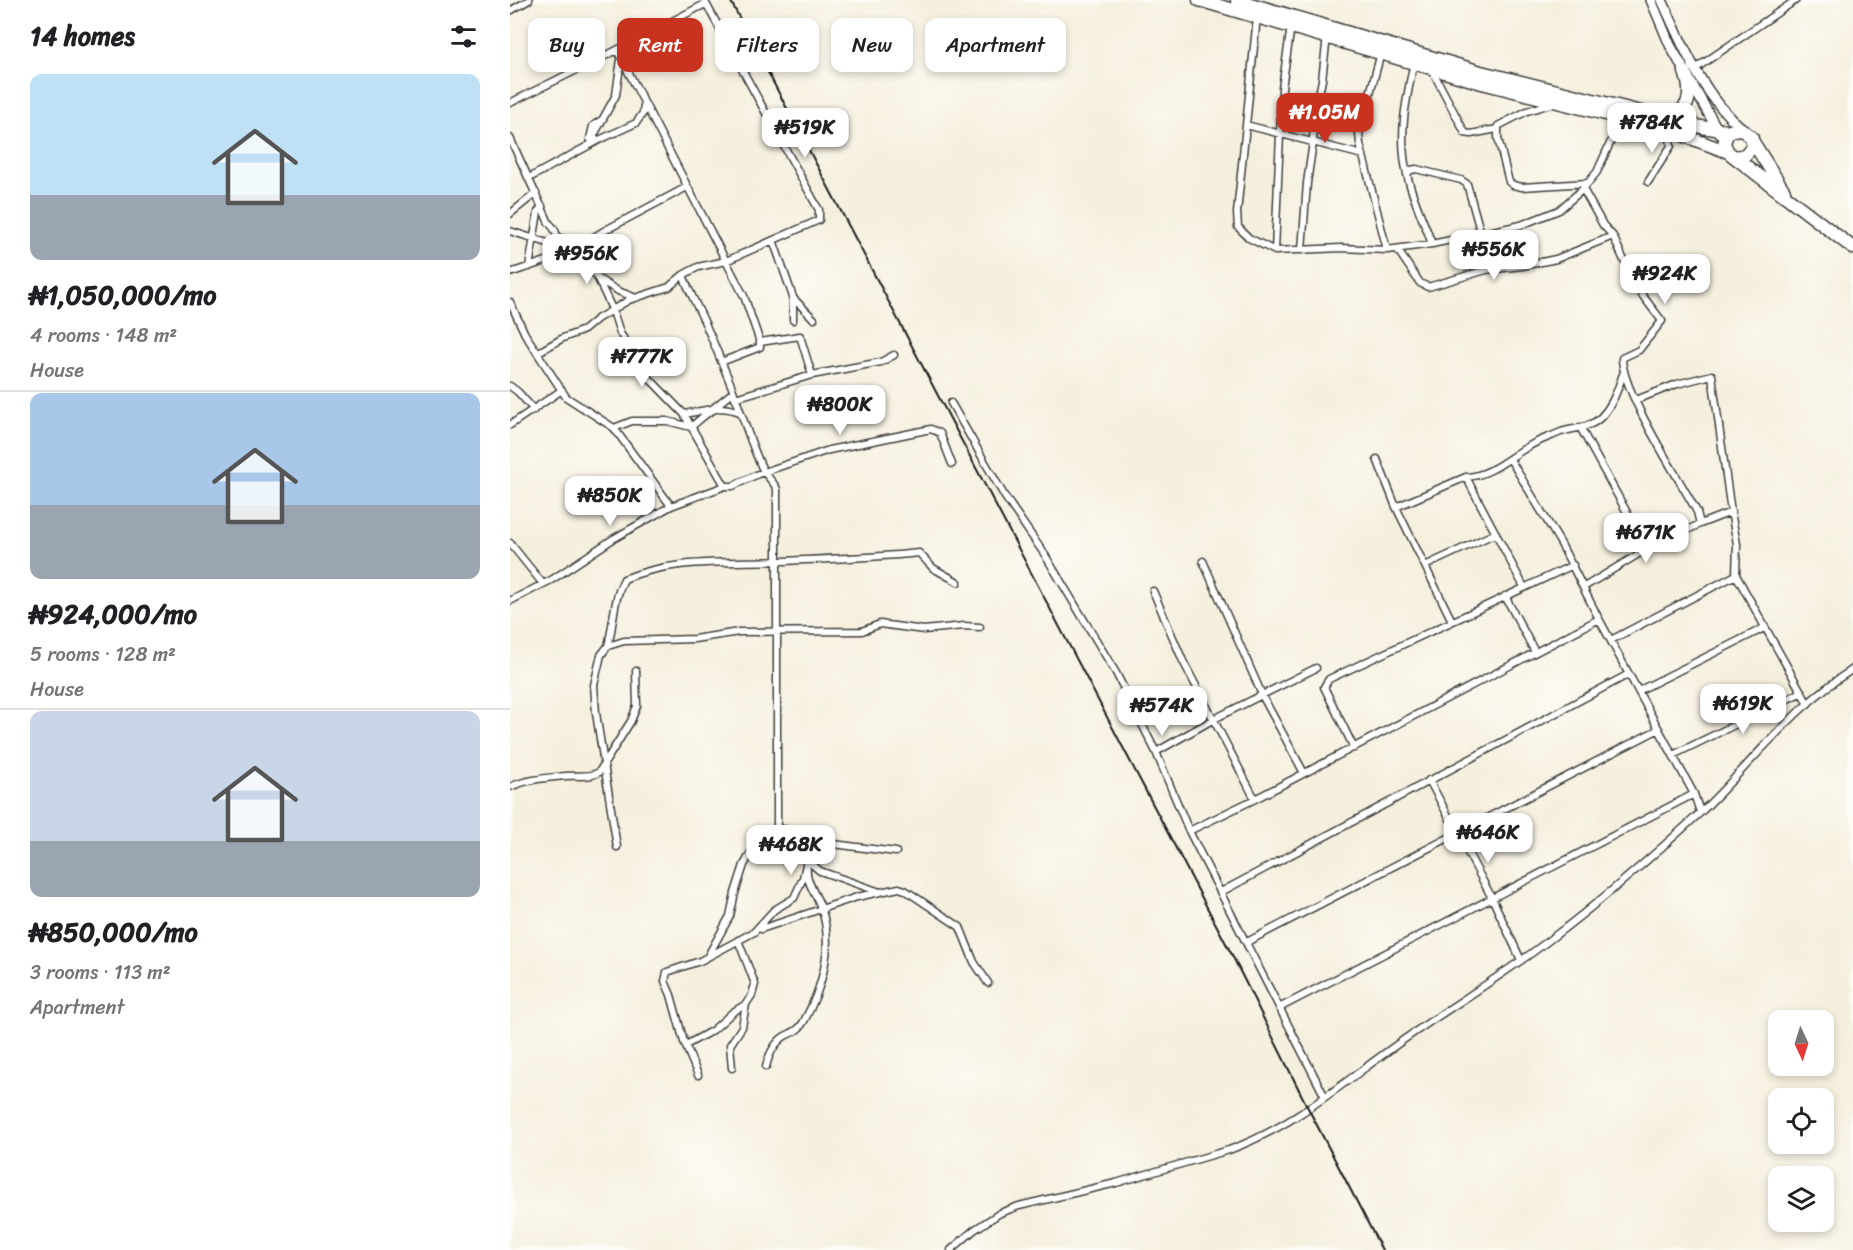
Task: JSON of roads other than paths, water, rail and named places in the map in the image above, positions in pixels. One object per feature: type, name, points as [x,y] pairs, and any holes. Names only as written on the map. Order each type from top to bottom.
[{"type":"highway","points":[[1199,0],[1261,8],[1291,26],[1431,68],[1669,130],[1727,142],[1788,197],[1853,248]]},
{"type":"highway","points":[[1237,0],[1481,72],[1648,114],[1727,142],[1745,155],[1752,147],[1749,137]]},
{"type":"highway","points":[[1648,114],[1670,116],[1683,109],[1690,91],[1690,70]]},
{"type":"highway","points":[[1727,142],[1737,129],[1749,137],[1788,197]]},
{"type":"main road","points":[[1651,0],[1670,45],[1749,137]]},
{"type":"main road","points":[[1662,0],[1690,70],[1727,142]]},
{"type":"street","points":[[510,11],[529,0]]},
{"type":"street","points":[[1690,70],[1796,0]]},
{"type":"street","points":[[537,353],[563,338],[584,330],[597,319],[636,298],[669,287],[683,275],[698,267],[726,261],[819,220],[819,210],[705,2],[676,18]]},
{"type":"street","points":[[1261,8],[1246,125],[1238,227],[1249,238],[1275,251],[1341,248],[1397,249],[1521,225],[1559,210],[1583,189],[1597,172],[1622,117]]},
{"type":"street","points":[[1275,251],[1282,88],[1291,26]]},
{"type":"street","points":[[1302,250],[1307,183],[1314,142],[1314,118],[1322,80],[1327,36]]},
{"type":"street","points":[[510,103],[617,50]]},
{"type":"street","points":[[1381,52],[1359,134],[1387,250]]},
{"type":"street","points":[[1414,63],[1404,111],[1403,138],[1407,174],[1432,244]]},
{"type":"street","points":[[1431,68],[1465,133],[1497,129]]},
{"type":"street","points":[[592,141],[616,95],[620,72]]},
{"type":"street","points":[[628,72],[744,296],[760,342],[760,347],[721,363]]},
{"type":"street","points":[[1558,102],[1527,111],[1500,123],[1497,129],[1506,171],[1511,184],[1522,187],[1588,183]]},
{"type":"street","points":[[529,178],[592,141],[636,123],[643,113],[644,105]]},
{"type":"street","points":[[1246,125],[1363,155]]},
{"type":"street","points":[[1648,182],[1671,146],[1669,130]]},
{"type":"street","points":[[510,138],[549,223],[555,229],[558,237],[555,258]]},
{"type":"street","points":[[1407,174],[1416,169],[1461,180],[1467,184],[1481,234]]},
{"type":"street","points":[[510,273],[555,258],[581,246],[687,187]]},
{"type":"street","points":[[1396,507],[1466,477],[1477,477],[1532,444],[1588,426],[1614,402],[1623,373],[1622,358],[1639,350],[1662,321],[1636,287],[1613,236],[1603,225],[1583,189]]},
{"type":"street","points":[[510,214],[536,193]]},
{"type":"street","points":[[529,267],[538,212],[542,206]]},
{"type":"street","points":[[510,231],[557,246]]},
{"type":"street","points":[[1397,249],[1420,283],[1428,287],[1486,270],[1556,259],[1613,236]]},
{"type":"street","points":[[558,237],[581,246]]},
{"type":"street","points":[[773,240],[793,297],[793,320]]},
{"type":"street","points":[[574,249],[585,259],[597,277],[613,311],[620,333],[648,377],[684,414],[725,486]]},
{"type":"street","points":[[683,275],[734,395],[747,434],[753,441],[764,472],[777,489],[777,828]]},
{"type":"street","points":[[597,277],[618,291],[636,298]]},
{"type":"street","points":[[793,297],[814,319]]},
{"type":"street","points":[[510,302],[512,313],[566,397],[614,428],[671,506]]},
{"type":"street","points":[[760,342],[800,336],[812,375]]},
{"type":"street","points":[[691,427],[712,409],[734,395],[812,375],[881,362],[894,355]]},
{"type":"street","points":[[1623,373],[1697,512],[1700,524]]},
{"type":"street","points":[[1636,400],[1677,384],[1712,375],[1737,544],[1736,575],[1808,704]]},
{"type":"street","points":[[510,386],[534,410]]},
{"type":"street","points":[[510,425],[562,390]]},
{"type":"street","points":[[951,403],[1005,497],[1045,555],[1116,673],[1156,752],[1189,831],[1325,1097]]},
{"type":"street","points":[[684,414],[727,407],[740,412]]},
{"type":"street","points":[[614,428],[632,421],[667,421],[691,427]]},
{"type":"street","points":[[1580,427],[1647,549]]},
{"type":"street","points":[[510,601],[543,584],[671,506],[725,486],[733,486],[764,472],[829,450],[931,429],[940,433],[952,464]]},
{"type":"street","points":[[1377,459],[1396,507],[1452,621]]},
{"type":"street","points":[[1510,459],[1573,565],[1694,794],[1701,812]]},
{"type":"street","points":[[1466,477],[1524,587]]},
{"type":"street","points":[[1584,587],[1647,549],[1731,512]]},
{"type":"street","points":[[1426,565],[1496,533]]},
{"type":"street","points":[[510,543],[543,584]]},
{"type":"street","points":[[617,847],[606,784],[594,685],[601,655],[608,646],[612,616],[619,588],[624,579],[657,568],[826,558],[855,559],[919,553],[933,568],[958,582]]},
{"type":"street","points":[[1203,561],[1263,697],[1304,774]]},
{"type":"street","points":[[1354,748],[1324,687],[1329,679],[1573,565]]},
{"type":"street","points":[[1611,640],[1736,575]]},
{"type":"street","points":[[1153,591],[1183,661],[1255,799]]},
{"type":"street","points":[[1505,596],[1535,652]]},
{"type":"street","points":[[1189,831],[1304,774],[1599,618]]},
{"type":"street","points":[[608,646],[624,641],[694,639],[739,632],[862,631],[880,624],[924,630],[964,626],[980,627]]},
{"type":"street","points":[[1638,691],[1764,628]]},
{"type":"street","points":[[1156,752],[1316,668]]},
{"type":"street","points":[[951,1250],[974,1230],[1000,1213],[1019,1206],[1116,1183],[1244,1144],[1284,1124],[1521,960],[1625,879],[1701,812],[1808,704],[1853,669]]},
{"type":"street","points":[[510,787],[520,783],[568,776],[595,775],[631,721],[637,706],[636,671]]},
{"type":"street","points":[[1221,892],[1629,674]]},
{"type":"street","points":[[1673,755],[1802,692]]},
{"type":"street","points":[[1247,942],[1659,729]]},
{"type":"street","points":[[1429,780],[1492,898],[1521,960]]},
{"type":"street","points":[[1281,1007],[1694,794]]},
{"type":"street","points":[[708,956],[730,916],[744,865],[753,849],[777,828],[791,831],[810,841],[896,852]]},
{"type":"street","points":[[791,831],[807,860],[820,871],[880,892]]},
{"type":"street","points":[[766,1067],[776,1043],[796,1031],[803,1023],[826,961],[828,942],[822,908],[808,880],[807,860]]},
{"type":"street","points":[[754,932],[774,910],[794,898],[803,878],[807,860]]},
{"type":"street","points":[[698,1075],[665,981],[667,972],[700,961],[754,932],[822,908],[880,892],[899,888],[905,890],[960,927],[974,962],[988,983]]},
{"type":"street","points":[[732,1068],[730,1045],[742,1028],[746,1004],[755,984],[738,940]]},
{"type":"street","points":[[686,1045],[713,1030],[746,1004]]},
{"type":"railway","points":[[730,0],[1231,953],[1382,1250]]}]
